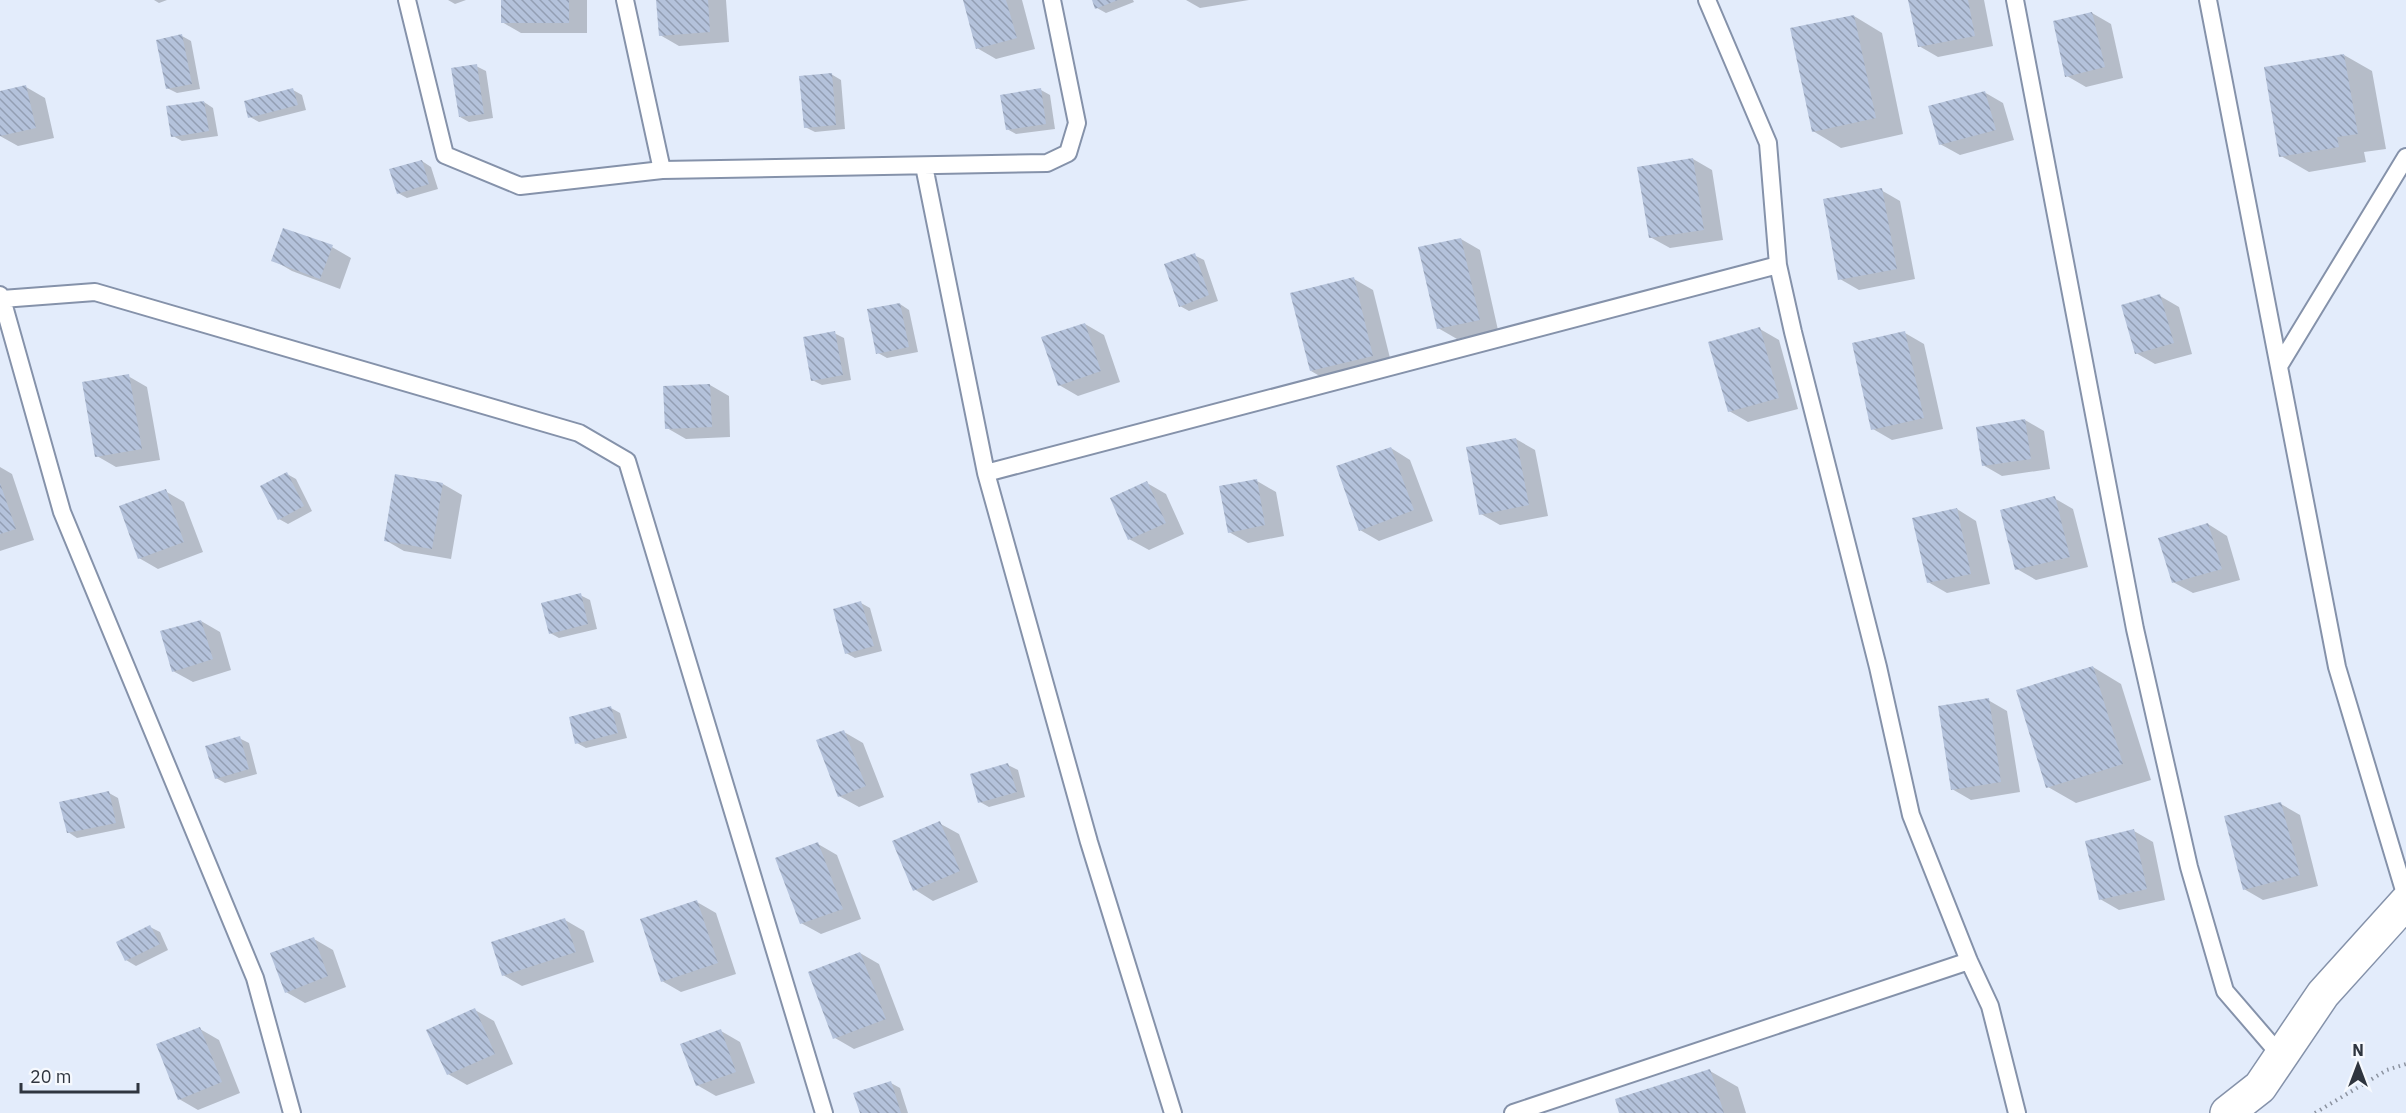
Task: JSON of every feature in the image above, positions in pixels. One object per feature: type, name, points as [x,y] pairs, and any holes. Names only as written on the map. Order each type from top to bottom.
[{"type":"street","points":[[2227,1113],[2260,1087],[2323,994],[2406,902]]},
{"type":"lane","points":[[407,0],[445,155],[520,186],[662,170],[1047,163],[1068,153],[1077,123],[1052,0]]},
{"type":"lane","points":[[625,0],[662,170]]},
{"type":"lane","points":[[2015,0],[2135,629],[2189,867],[2225,991],[2281,1056]]},
{"type":"lane","points":[[2208,0],[2337,667],[2406,897]]},
{"type":"lane","points":[[1709,1],[1768,143],[1778,265],[1793,333],[1878,667],[1911,814],[1969,961],[1990,1005],[2017,1113]]},
{"type":"lane","points":[[2279,366],[2406,157]]},
{"type":"lane","points":[[924,166],[986,473],[1089,842],[1173,1113]]},
{"type":"lane","points":[[986,473],[1778,265]]},
{"type":"lane","points":[[292,1113],[255,978],[62,512],[1,297],[95,292],[579,433],[627,461],[824,1113]]},
{"type":"lane","points":[[1513,1113],[1969,961]]},
{"type":"path","points":[[2315,1113],[2387,1071],[2406,1064]]},
{"type":"building","points":[[501,0],[569,0],[569,23],[501,23]]},
{"type":"building","points":[[656,0],[708,0],[710,32],[659,36]]},
{"type":"building","points":[[963,0],[1006,0],[1017,38],[976,49]]},
{"type":"building","points":[[1092,0],[1118,0],[1095,9]]},
{"type":"building","points":[[1908,0],[1968,0],[1975,36],[1918,47]]},
{"type":"building","points":[[2092,12],[2105,67],[2065,77],[2053,21]]},
{"type":"building","points":[[1854,15],[1876,118],[1812,132],[1790,28]]},
{"type":"building","points":[[182,34],[192,84],[166,89],[156,40]]},
{"type":"building","points":[[2344,54],[2358,134],[2337,137],[2339,147],[2279,157],[2264,67]]},
{"type":"building","points":[[477,64],[484,114],[459,117],[451,68]]},
{"type":"building","points":[[832,73],[836,125],[804,128],[799,76]]},
{"type":"building","points":[[26,85],[36,128],[0,136],[0,91]]},
{"type":"building","points":[[293,88],[298,105],[248,118],[244,101]]},
{"type":"building","points":[[1041,88],[1046,124],[1006,130],[1000,95]]},
{"type":"building","points":[[1985,91],[1996,130],[1939,145],[1928,106]]},
{"type":"building","points":[[204,101],[209,131],[171,137],[166,106]]},
{"type":"building","points":[[1693,158],[1704,230],[1649,238],[1637,167]]},
{"type":"building","points":[[422,160],[429,184],[397,194],[389,169]]},
{"type":"building","points":[[1882,188],[1897,269],[1838,280],[1823,199]]},
{"type":"building","points":[[283,228],[333,245],[320,279],[271,261]]},
{"type":"building","points":[[1461,238],[1480,320],[1437,329],[1418,247]]},
{"type":"building","points":[[1195,253],[1209,295],[1179,307],[1164,264]]},
{"type":"building","points":[[1354,277],[1373,356],[1310,371],[1290,293]]},
{"type":"building","points":[[2160,294],[2174,343],[2135,354],[2121,305]]},
{"type":"building","points":[[900,303],[909,347],[876,354],[867,309]]},
{"type":"building","points":[[1085,323],[1101,371],[1058,386],[1041,337]]},
{"type":"building","points":[[1760,327],[1779,398],[1728,412],[1708,342]]},
{"type":"building","points":[[835,331],[843,375],[811,381],[803,337]]},
{"type":"building","points":[[1905,331],[1924,418],[1871,430],[1852,343]]},
{"type":"building","points":[[129,374],[142,449],[95,457],[82,382]]},
{"type":"building","points":[[710,384],[712,427],[665,429],[663,386]]},
{"type":"building","points":[[2025,419],[2031,459],[1982,466],[1976,427]]},
{"type":"building","points":[[1516,438],[1529,505],[1479,515],[1466,447]]},
{"type":"building","points":[[1391,447],[1414,510],[1359,531],[1336,466]]},
{"type":"building","points":[[287,472],[304,506],[278,520],[260,486]]},
{"type":"building","points":[[395,474],[443,483],[432,549],[384,541]]},
{"type":"building","points":[[1257,479],[1265,525],[1228,533],[1219,486]]},
{"type":"building","points":[[1147,481],[1166,523],[1128,540],[1110,498]]},
{"type":"building","points":[[0,483],[16,529],[0,534]]},
{"type":"building","points":[[166,489],[184,542],[138,559],[119,506]]},
{"type":"building","points":[[2055,496],[2070,557],[2015,570],[2000,510]]},
{"type":"building","points":[[1957,508],[1971,574],[1927,583],[1912,518]]},
{"type":"building","points":[[2208,523],[2222,569],[2172,583],[2158,538]]},
{"type":"building","points":[[581,593],[588,624],[549,634],[541,603]]},
{"type":"building","points":[[861,601],[874,646],[845,654],[833,609]]},
{"type":"building","points":[[201,620],[213,659],[172,672],[160,631]]},
{"type":"building","points":[[2093,666],[2123,764],[2046,788],[2016,690]]},
{"type":"building","points":[[1989,698],[2001,782],[1951,790],[1938,706]]},
{"type":"building","points":[[611,706],[618,733],[575,744],[569,717]]},
{"type":"building","points":[[844,730],[866,786],[838,797],[816,740]]},
{"type":"building","points":[[240,736],[249,769],[215,779],[205,746]]},
{"type":"building","points":[[1008,763],[1017,792],[978,803],[970,774]]},
{"type":"building","points":[[109,791],[116,823],[67,833],[59,802]]},
{"type":"building","points":[[2281,802],[2300,875],[2243,890],[2224,816]]},
{"type":"building","points":[[940,821],[960,871],[913,891],[892,841]]},
{"type":"building","points":[[2134,829],[2147,889],[2099,900],[2085,841]]},
{"type":"building","points":[[818,842],[843,909],[800,924],[775,858]]},
{"type":"building","points":[[697,900],[718,963],[661,982],[640,919]]},
{"type":"building","points":[[565,918],[576,952],[502,976],[491,942]]},
{"type":"building","points":[[150,925],[160,944],[125,961],[116,942]]},
{"type":"building","points":[[314,937],[328,976],[285,993],[270,953]]},
{"type":"building","points":[[860,952],[886,1019],[833,1039],[808,972]]},
{"type":"building","points":[[475,1008],[495,1054],[447,1075],[426,1030]]},
{"type":"building","points":[[200,1027],[222,1082],[178,1100],[156,1044]]},
{"type":"building","points":[[721,1029],[736,1072],[696,1086],[680,1044]]},
{"type":"building","points":[[1710,1069],[1724,1113],[1619,1113],[1615,1099]]},
{"type":"building","points":[[891,1081],[901,1113],[860,1113],[853,1093]]}]
